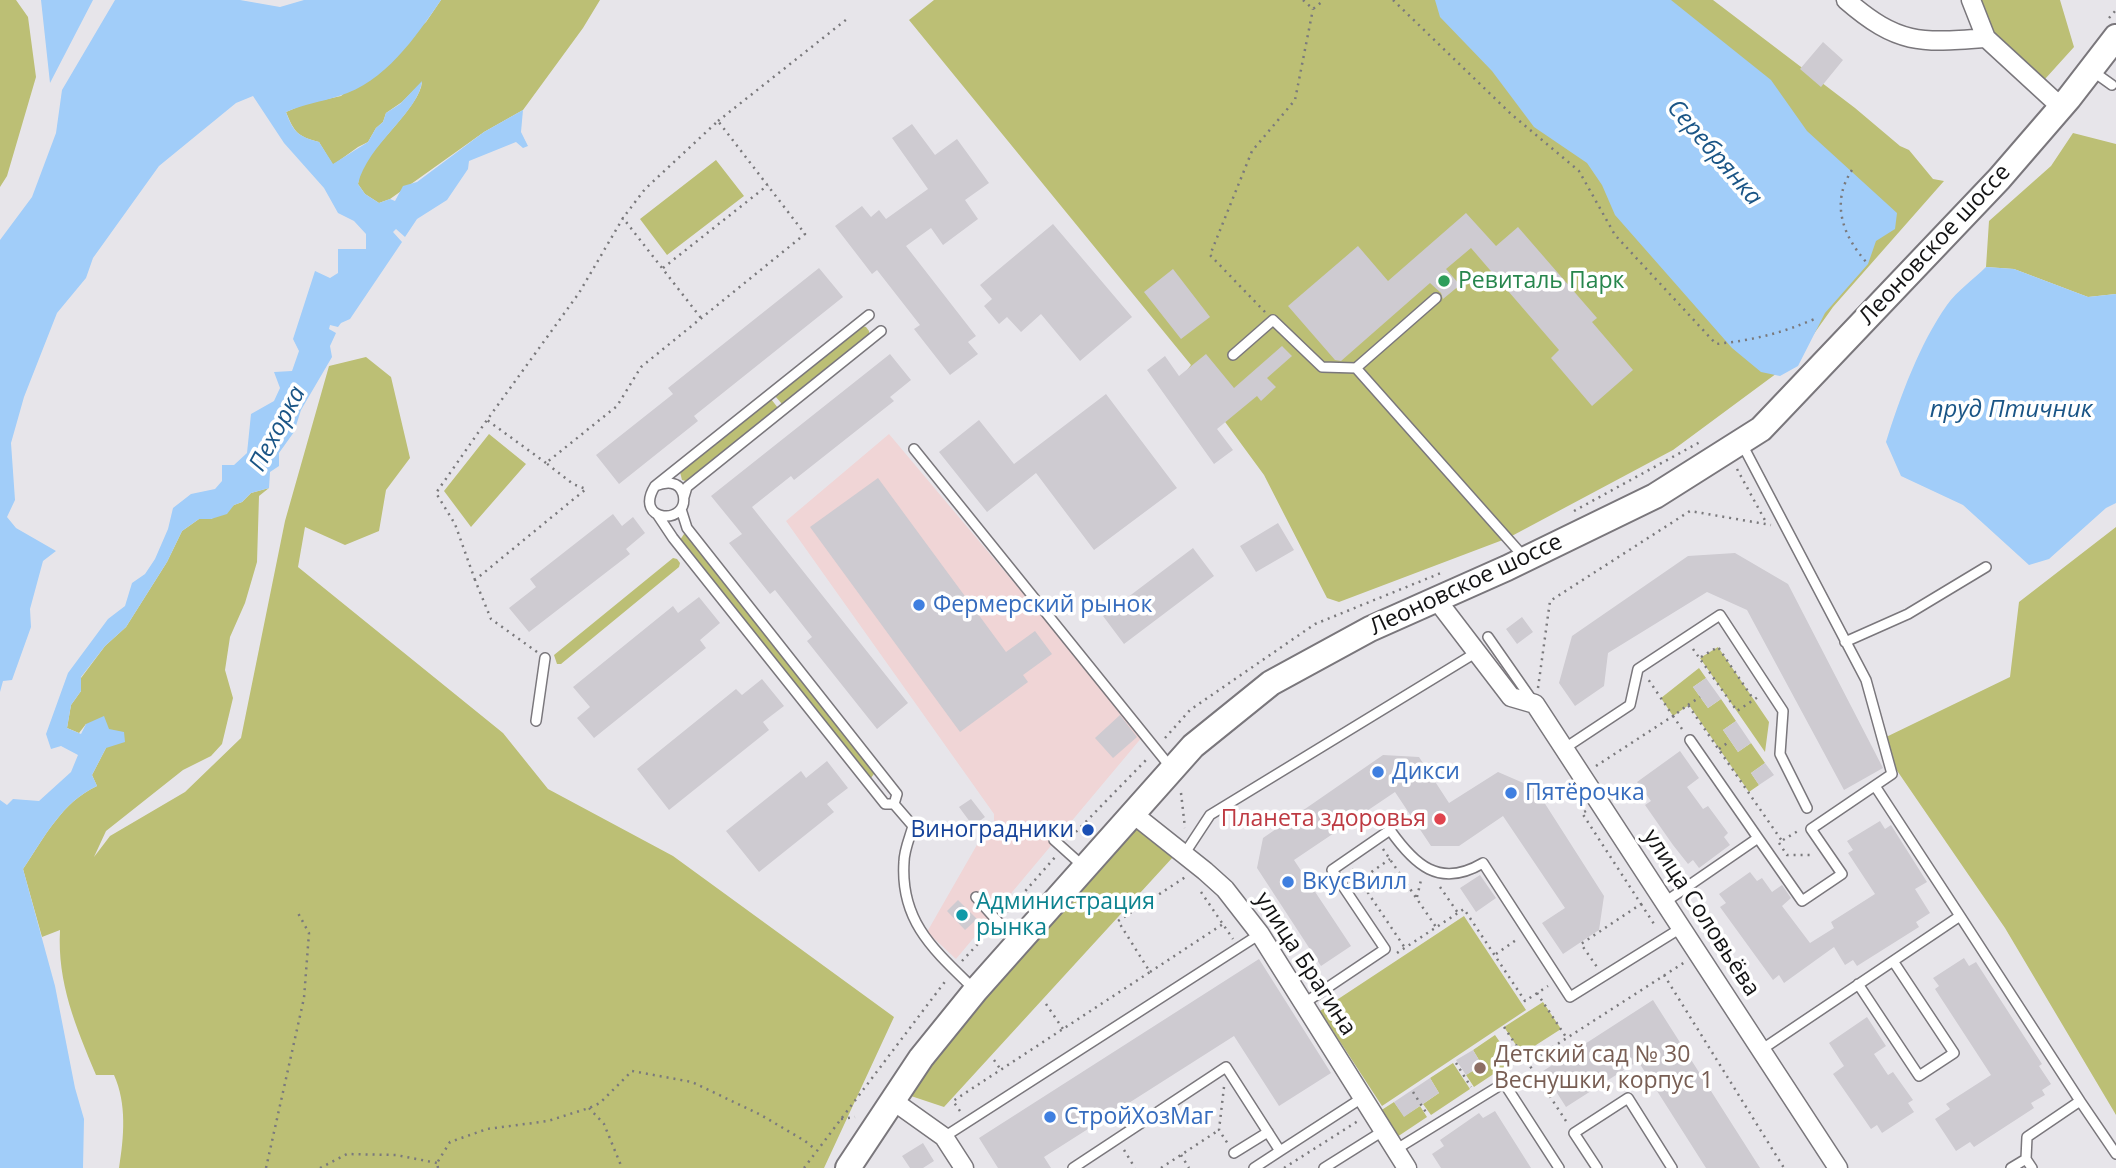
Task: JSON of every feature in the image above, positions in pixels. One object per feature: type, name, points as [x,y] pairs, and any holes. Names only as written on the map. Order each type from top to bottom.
[{"type":"main road","name":"Леоновское шоссе","points":[[848,1168],[921,1058],[976,990],[1132,813],[1176,780],[1193,746],[1271,683],[1370,629],[1655,496],[1761,429],[1999,179],[2116,37]]},
{"type":"street","points":[[1846,0],[1886,31],[1908,38],[1930,41],[1986,38]]},
{"type":"street","points":[[1971,0],[1986,38],[2061,107]]},
{"type":"street","name":"улица Соловьёва","points":[[1436,599],[1511,697],[1535,704],[1838,1168]]},
{"type":"street","name":"улица Брагина","points":[[1132,813],[1186,851],[1225,889],[1260,934],[1407,1168]]},
{"type":"street","points":[[892,1100],[944,1136],[964,1168]]},
{"type":"lane","points":[[2091,69],[2112,85]]},
{"type":"lane","points":[[1356,369],[1436,298]]},
{"type":"lane","points":[[869,315],[654,486],[649,495],[650,506],[885,804],[894,804],[913,826],[904,860],[904,893],[915,924],[934,949],[976,990]]},
{"type":"lane","points":[[1233,355],[1273,320],[1322,367],[1356,369],[1526,558]]},
{"type":"lane","points":[[881,331],[687,487],[681,509],[687,528],[897,794],[894,804]]},
{"type":"lane","points":[[1690,740],[1802,901],[1842,874],[1811,829],[1892,774],[1866,680],[1741,442]]},
{"type":"lane","points":[[914,449],[1176,780]]},
{"type":"lane","points":[[654,486],[664,482],[673,483],[684,497]]},
{"type":"lane","points":[[657,514],[665,517],[674,515],[681,509]]},
{"type":"lane","points":[[1845,642],[1908,614],[1986,567]]},
{"type":"lane","points":[[1565,748],[1630,705],[1640,667],[1720,615],[1783,711],[1780,754],[1807,808]]},
{"type":"lane","points":[[1488,637],[1535,704]]},
{"type":"lane","points":[[1186,851],[1210,815],[1477,652]]},
{"type":"lane","points":[[536,721],[545,658]]},
{"type":"lane","points":[[1875,786],[2116,1154]]},
{"type":"lane","points":[[1303,1004],[1385,949],[1332,870],[1390,830],[1416,862],[1438,872],[1466,871],[1483,863],[1570,997],[1681,927]]},
{"type":"lane","points":[[1665,902],[1758,838]]},
{"type":"lane","points":[[1054,840],[1084,867]]},
{"type":"lane","points":[[976,897],[1017,943]]},
{"type":"lane","points":[[1761,1050],[1960,916]]},
{"type":"lane","points":[[944,1136],[1260,934]]},
{"type":"lane","points":[[1858,984],[1919,1076],[1954,1053],[1893,961]]},
{"type":"lane","points":[[1073,1168],[1226,1067],[1280,1151]]},
{"type":"lane","points":[[1395,1150],[1504,1083],[1559,1168]]},
{"type":"lane","points":[[1597,1168],[1574,1133],[1628,1098],[1672,1168]]},
{"type":"lane","points":[[2032,1168],[2026,1159],[2027,1137],[2080,1101]]},
{"type":"lane","points":[[1254,1168],[1280,1151],[1367,1105]]},
{"type":"lane","points":[[1324,1168],[1383,1130]]},
{"type":"lane","points":[[1234,1153],[1268,1132]]},
{"type":"lane","points":[[2011,1168],[2026,1159]]},
{"type":"path","points":[[1303,0],[1313,9]]},
{"type":"path","points":[[1273,320],[1210,255],[1252,151],[1295,100],[1313,9],[1324,0]]},
{"type":"path","points":[[1393,0],[1511,114],[1579,171],[1615,235],[1716,344],[1772,335],[1817,318]]},
{"type":"path","points":[[545,658],[491,620],[455,524],[436,493],[579,293],[623,218],[645,189],[718,121],[847,19]]},
{"type":"path","points":[[545,463],[617,407],[641,368],[805,234],[718,121]]},
{"type":"path","points":[[1852,170],[1840,195],[1840,216],[1847,236],[1868,264]]},
{"type":"path","points":[[662,268],[768,185]]},
{"type":"path","points":[[623,218],[701,318]]},
{"type":"path","points":[[475,580],[586,489],[573,484],[487,420]]},
{"type":"path","points":[[1535,704],[1550,601],[1690,511],[1785,527]]},
{"type":"path","points":[[1686,637],[1737,711],[1769,690]]},
{"type":"path","points":[[1700,658],[1718,646],[1754,700]]},
{"type":"path","points":[[1640,667],[1690,740]]},
{"type":"path","points":[[1583,775],[1700,697]]},
{"type":"path","points":[[1688,705],[1781,842],[1787,855],[1829,855]]},
{"type":"path","points":[[1718,749],[1730,741]]},
{"type":"path","points":[[1176,780],[1186,851]]},
{"type":"path","points":[[1600,802],[1582,813],[1664,938]]},
{"type":"path","points":[[1767,851],[1808,824],[1811,829]]},
{"type":"path","points":[[1376,839],[1436,927]]},
{"type":"path","points":[[1360,880],[1390,859]]},
{"type":"path","points":[[1346,860],[1405,948]]},
{"type":"path","points":[[1395,867],[1404,868]]},
{"type":"path","points":[[1150,972],[1118,921],[1190,874]]},
{"type":"path","points":[[1416,898],[1421,880],[1429,881]]},
{"type":"path","points":[[1438,883],[1458,913]]},
{"type":"path","points":[[1197,884],[1238,947]]},
{"type":"path","points":[[1603,976],[1581,944],[1641,904]]},
{"type":"path","points":[[1393,956],[1464,909],[1525,1001],[1558,979]]},
{"type":"path","points":[[266,1168],[304,998],[309,933],[298,913]]},
{"type":"path","points":[[967,1122],[953,1101],[1223,924]]},
{"type":"path","points":[[1494,955],[1528,932]]},
{"type":"path","points":[[1528,1063],[1699,954]]},
{"type":"path","points":[[1664,975],[1784,1168]]},
{"type":"path","points":[[1537,993],[1567,1038]]},
{"type":"path","points":[[1046,1004],[1063,1029]]},
{"type":"path","points":[[1504,1027],[1574,1133]]},
{"type":"path","points":[[994,1060],[1000,1070]]},
{"type":"path","points":[[1455,1063],[1479,1098]]},
{"type":"path","points":[[1226,1067],[1219,1130],[1234,1153]]},
{"type":"path","points":[[438,1168],[437,1163],[450,1142],[487,1129],[548,1121],[589,1108],[600,1103],[632,1071],[692,1082],[761,1115],[806,1140],[817,1150]]},
{"type":"path","points":[[1413,1092],[1435,1125]]},
{"type":"path","points":[[1284,1168],[1367,1105]]},
{"type":"path","points":[[589,1108],[604,1124],[622,1168]]},
{"type":"path","points":[[1161,1168],[1219,1130]]},
{"type":"path","points":[[1116,1139],[1135,1168]]},
{"type":"path","points":[[320,1168],[347,1154],[396,1155],[437,1163]]},
{"type":"path","points":[[1181,1155],[1189,1168]]},
{"type":"shaded area","points":[[889,434],[1143,736],[956,959],[927,932],[982,836],[994,826],[994,814],[786,521]]},
{"type":"green space","points":[[0,0],[16,0],[28,17],[36,77],[7,176],[0,187]]},
{"type":"green space","points":[[441,0],[600,0],[583,28],[523,110],[484,132],[390,199],[379,203],[365,194],[358,184],[361,170],[414,102],[422,82],[402,102],[386,113],[383,122],[368,142],[333,165],[319,142],[298,133],[286,112],[305,104],[341,96],[426,22]]},
{"type":"green space","points":[[934,0],[1713,0],[1855,108],[1900,146],[1909,150],[1933,179],[1944,181],[1833,307],[1796,359],[1673,450],[1508,538],[1339,602],[1327,598],[1264,475],[1187,370],[1191,365],[909,20]]},
{"type":"green space","points":[[1965,0],[2060,0],[2074,47],[2036,89]]},
{"type":"green space","points":[[2073,133],[2116,144],[2116,294],[2088,297],[2014,269],[1986,267],[1989,221],[2051,166]]},
{"type":"green space","points":[[716,160],[744,196],[667,255],[640,219]]},
{"type":"green space","points":[[862,326],[866,327],[869,335],[782,404],[775,396]]},
{"type":"green space","points":[[366,357],[391,377],[410,458],[386,490],[379,531],[345,545],[305,527],[298,567],[503,733],[548,789],[673,856],[894,1017],[824,1168],[119,1168],[123,1121],[118,1086],[114,1075],[96,1075],[69,1004],[62,968],[60,930],[42,937],[23,869],[64,811],[97,786],[92,775],[106,748],[109,729],[86,724],[79,733],[67,728],[71,705],[81,691],[81,678],[105,646],[126,627],[167,562],[182,531],[199,519],[211,519],[242,502],[251,493],[269,488],[259,496],[257,562],[245,603],[230,637],[225,670],[233,698],[222,744],[211,756],[183,770],[106,831],[94,857],[110,836],[185,792],[241,738],[285,521],[329,366]]},
{"type":"green space","points":[[771,399],[778,408],[686,481],[682,480],[680,472]]},
{"type":"green space","points":[[489,434],[526,464],[471,527],[444,491]]},
{"type":"green space","points":[[2116,527],[2116,1115],[2005,928],[1887,756],[1882,739],[2010,677],[2019,602]]},
{"type":"green space","points":[[687,534],[876,771],[871,778],[680,540]]},
{"type":"green space","points":[[673,558],[680,563],[679,567],[561,664],[557,664],[554,655]]},
{"type":"green space","points":[[1718,647],[1769,722],[1765,752],[1700,658]]},
{"type":"green space","points":[[1699,668],[1706,678],[1693,687],[1708,708],[1721,699],[1736,721],[1723,730],[1738,752],[1751,743],[1765,763],[1751,773],[1759,785],[1749,792],[1689,705],[1673,716],[1661,698]]},
{"type":"green space","points":[[1138,827],[1173,857],[944,1107],[905,1094],[1117,840]]},
{"type":"green space","points":[[1464,916],[1526,1010],[1382,1106],[1320,1011]]},
{"type":"green space","points":[[1543,1002],[1561,1029],[1522,1054],[1504,1027]]},
{"type":"green space","points":[[1495,1035],[1513,1061],[1474,1087],[1466,1075],[1482,1065],[1473,1050]]},
{"type":"green space","points":[[1453,1063],[1470,1089],[1431,1115],[1423,1104],[1439,1093],[1430,1078]]},
{"type":"green space","points":[[1394,1102],[1404,1116],[1420,1106],[1427,1117],[1397,1137],[1380,1111]]},
{"type":"water","points":[[41,0],[93,0],[50,83]]},
{"type":"water","name":"Пехорка","points":[[115,0],[240,0],[280,7],[304,0],[441,0],[421,29],[385,69],[356,89],[286,112],[291,124],[302,136],[319,142],[333,164],[368,142],[383,122],[386,113],[400,104],[422,81],[412,105],[371,156],[358,184],[365,194],[379,203],[390,199],[395,201],[403,186],[417,182],[484,132],[523,110],[521,132],[528,146],[523,148],[516,142],[469,161],[468,169],[447,200],[417,219],[405,237],[396,229],[393,232],[402,242],[350,319],[338,327],[330,325],[329,329],[336,333],[330,346],[332,357],[301,410],[294,432],[279,453],[279,466],[270,472],[269,488],[251,493],[242,502],[234,505],[227,514],[211,519],[199,519],[182,531],[167,562],[126,627],[105,646],[81,677],[81,691],[71,705],[67,728],[81,734],[86,724],[104,716],[109,729],[124,732],[125,742],[106,748],[92,775],[97,786],[64,811],[23,869],[55,986],[75,1088],[84,1119],[83,1168],[0,1168],[0,800],[7,805],[13,799],[39,801],[71,772],[78,755],[61,746],[51,749],[46,734],[68,673],[108,619],[125,606],[132,583],[145,574],[155,559],[168,529],[173,508],[191,494],[215,489],[222,481],[222,465],[234,465],[247,453],[251,414],[274,401],[280,388],[274,372],[292,371],[299,351],[293,339],[315,271],[330,278],[338,273],[338,249],[366,249],[366,234],[354,221],[338,213],[324,188],[284,143],[253,96],[236,103],[159,166],[93,258],[86,278],[57,313],[24,397],[11,443],[15,500],[7,517],[16,528],[56,551],[43,561],[30,609],[31,627],[12,680],[3,681],[0,692],[0,240],[32,197],[56,133],[62,90]]},
{"type":"water","name":"Серебрянка","points":[[1435,0],[1671,0],[1771,80],[1807,131],[1897,213],[1895,229],[1876,241],[1868,264],[1825,313],[1798,366],[1780,376],[1761,372],[1732,348],[1615,215],[1602,185],[1587,163],[1534,127],[1492,71],[1440,17]]},
{"type":"water","name":"пруд Птичник","points":[[1986,267],[2014,269],[2088,297],[2116,294],[2116,503],[2106,508],[2049,559],[2029,565],[1963,505],[1901,476],[1886,442],[1912,371],[1937,320],[1956,295]]},
{"type":"building","points":[[1823,42],[1843,60],[1821,87],[1800,69]]},
{"type":"building","points":[[912,124],[935,155],[957,139],[989,183],[965,200],[978,219],[943,245],[931,228],[906,246],[976,336],[968,342],[978,354],[950,375],[914,329],[920,325],[877,270],[872,274],[835,226],[862,206],[871,217],[879,210],[886,219],[928,189],[892,138]]},
{"type":"building","points":[[1466,213],[1496,246],[1518,227],[1597,318],[1592,322],[1633,370],[1592,406],[1551,358],[1559,350],[1471,248],[1446,269],[1460,285],[1443,299],[1441,293],[1430,283],[1341,361],[1335,360],[1288,306],[1358,246],[1388,281]]},
{"type":"building","points":[[1053,224],[1132,317],[1080,361],[1041,314],[1021,332],[1007,317],[999,324],[984,306],[992,299],[980,285]]},
{"type":"building","points":[[819,268],[843,297],[694,416],[698,421],[619,484],[596,455],[673,394],[668,388]]},
{"type":"building","points":[[1173,269],[1210,317],[1181,339],[1144,292]]},
{"type":"building","points":[[1282,346],[1292,356],[1267,378],[1276,387],[1261,401],[1257,396],[1217,429],[1233,450],[1214,464],[1147,370],[1165,356],[1179,376],[1206,354],[1234,388]]},
{"type":"building","points":[[890,354],[911,380],[890,397],[894,401],[794,480],[791,476],[752,507],[908,703],[877,729],[807,641],[812,637],[775,590],[770,594],[729,543],[742,534],[711,496]]},
{"type":"building","points":[[1106,394],[1177,488],[1094,550],[1036,473],[987,512],[939,452],[979,420],[1014,464]]},
{"type":"building","name":"Фермерский рынок","points":[[878,478],[1006,652],[1035,631],[1052,654],[1023,675],[1028,682],[960,732],[810,527]]},
{"type":"building","points":[[613,514],[622,526],[633,517],[645,533],[626,549],[630,554],[529,632],[509,608],[536,587],[530,579]]},
{"type":"building","points":[[1278,523],[1294,550],[1256,572],[1240,546]]},
{"type":"building","points":[[1193,548],[1214,576],[1124,644],[1103,616]]},
{"type":"building","points":[[1735,553],[1788,584],[1883,768],[1844,790],[1747,610],[1707,592],[1608,653],[1604,686],[1575,706],[1559,683],[1572,636],[1688,556]]},
{"type":"building","points":[[699,597],[720,623],[700,640],[706,648],[594,738],[577,718],[590,707],[573,687],[673,606],[678,613]]},
{"type":"building","points":[[1522,617],[1533,632],[1517,644],[1506,629]]},
{"type":"building","points":[[1706,678],[1721,699],[1708,708],[1693,687]]},
{"type":"building","points":[[762,679],[784,706],[763,722],[769,730],[669,810],[637,769],[736,689],[742,695]]},
{"type":"building","points":[[1120,715],[1137,737],[1113,758],[1095,738]]},
{"type":"building","points":[[1736,721],[1751,743],[1738,752],[1723,730]]},
{"type":"building","points":[[1680,751],[1699,778],[1687,787],[1703,809],[1708,806],[1728,833],[1724,837],[1730,845],[1699,868],[1693,860],[1688,864],[1673,845],[1645,805],[1651,801],[1637,782]]},
{"type":"building","points":[[1383,755],[1419,757],[1449,803],[1498,772],[1535,788],[1604,896],[1599,930],[1563,954],[1542,923],[1565,908],[1503,816],[1459,846],[1431,846],[1395,792],[1294,860],[1351,946],[1321,966],[1257,868],[1263,838]]},
{"type":"building","points":[[827,761],[848,788],[827,804],[834,812],[759,872],[726,831],[801,771],[806,778]]},
{"type":"building","points":[[1765,763],[1774,775],[1759,785],[1751,773]]},
{"type":"building","points":[[971,799],[985,817],[973,826],[959,807]]},
{"type":"building","points":[[1880,821],[1885,829],[1891,825],[1927,882],[1915,889],[1930,913],[1916,922],[1919,927],[1857,966],[1853,960],[1845,965],[1834,947],[1784,983],[1779,975],[1773,980],[1720,907],[1726,903],[1719,894],[1750,872],[1757,881],[1762,878],[1772,892],[1782,885],[1791,898],[1782,906],[1810,943],[1834,928],[1831,922],[1875,894],[1848,853],[1853,850],[1847,841]]},
{"type":"building","points":[[1480,875],[1496,898],[1476,912],[1460,888]]},
{"type":"building","name":"Администрация рынка","points":[[958,900],[977,919],[965,930],[947,911]]},
{"type":"building","points":[[1964,958],[1969,966],[1976,962],[2042,1064],[2039,1066],[2051,1084],[2042,1090],[2045,1095],[2031,1103],[2034,1108],[1974,1147],[1970,1142],[1956,1151],[1935,1119],[1950,1109],[1946,1104],[1991,1075],[1935,989],[1939,986],[1933,978]]},
{"type":"building","points":[[1259,959],[1331,1073],[1279,1106],[1234,1036],[1044,1157],[1051,1168],[998,1168],[979,1138]]},
{"type":"building","points":[[1653,1000],[1760,1168],[1706,1168],[1638,1061],[1566,1107],[1543,1071]]},
{"type":"building","points":[[1867,1017],[1886,1046],[1874,1054],[1888,1075],[1893,1072],[1913,1100],[1908,1103],[1914,1112],[1882,1133],[1877,1125],[1871,1129],[1833,1074],[1844,1066],[1829,1043]]},
{"type":"building","points":[[1473,1050],[1482,1065],[1466,1075],[1456,1060]]},
{"type":"building","points":[[1430,1078],[1439,1093],[1404,1117],[1394,1102]]},
{"type":"building","points":[[1495,1111],[1531,1168],[1441,1168],[1432,1154],[1444,1146],[1440,1140],[1479,1113],[1483,1118]]},
{"type":"building","points":[[923,1143],[934,1161],[923,1168],[910,1168],[902,1156]]},
{"type":"place","name":"Ревиталь Парк","points":[[1444,281]]},
{"type":"place","name":"Фермерский рынок","points":[[919,605]]},
{"type":"place","name":"Дикси","points":[[1378,772]]},
{"type":"place","name":"Пятёрочка","points":[[1511,793]]},
{"type":"place","name":"Планета здоровья","points":[[1440,819]]},
{"type":"place","name":"Виноградники","points":[[1088,830]]},
{"type":"place","name":"ВкусВилл","points":[[1288,882]]},
{"type":"place","name":"Администрация рынка","points":[[962,915]]},
{"type":"place","name":"Детский сад № 30 Веснушки, корпус 1","points":[[1480,1068]]},
{"type":"place","name":"СтройХозМаг","points":[[1050,1117]]}]
